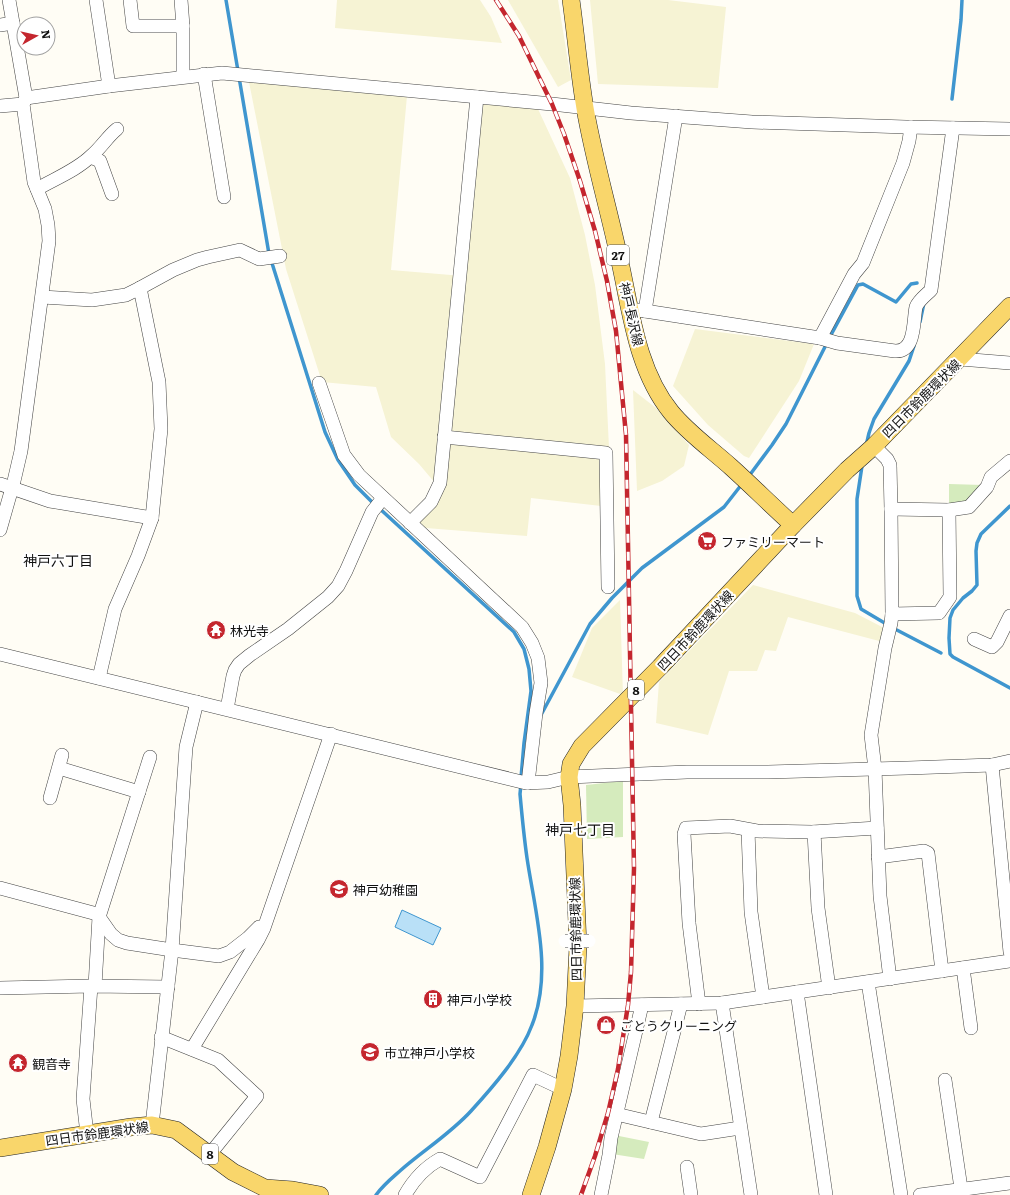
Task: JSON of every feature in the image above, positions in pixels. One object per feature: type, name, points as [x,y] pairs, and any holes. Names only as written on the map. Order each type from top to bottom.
[{"type":"main road","name":"神戸長沢線","points":[[571,0],[585,107],[637,310],[640,352],[650,378],[671,412],[793,525]]},
{"type":"main road","name":"四日市鈴鹿環状線","points":[[531,1195],[547,1147],[563,1089],[569,1056],[575,1006],[578,946],[572,805],[569,776],[571,764],[582,746],[660,667],[793,525],[847,470],[874,446],[1007,314]]},
{"type":"main road","name":"四日市鈴鹿環状線","points":[[0,1148],[152,1125],[176,1130],[261,1191],[293,1190],[320,1195]]},
{"type":"street","points":[[6,486],[14,481],[21,451],[49,241],[45,209],[34,182],[24,101],[7,24],[9,0]]},
{"type":"street","points":[[96,0],[109,86]]},
{"type":"street","points":[[130,0],[133,26],[183,26]]},
{"type":"street","points":[[181,0],[183,26],[183,76]]},
{"type":"street","points":[[0,106],[109,86],[183,76],[231,73],[752,122],[1010,129]]},
{"type":"street","points":[[204,74],[224,197]]},
{"type":"street","points":[[410,524],[431,502],[440,483],[477,97]]},
{"type":"street","points":[[676,116],[637,310],[901,351],[905,349],[909,343],[917,305],[931,290],[953,128]]},
{"type":"street","points":[[825,340],[854,274],[863,263],[903,163],[911,127]]},
{"type":"street","points":[[37,188],[91,157],[108,136],[117,129]]},
{"type":"street","points":[[91,157],[100,161],[112,194]]},
{"type":"street","points":[[42,297],[92,300],[126,295],[173,270],[197,260],[240,250],[259,259],[280,256]]},
{"type":"street","points":[[98,678],[115,609],[138,556],[152,518],[161,429],[159,382],[140,288]]},
{"type":"street","points":[[960,359],[1010,363]]},
{"type":"street","points":[[319,383],[344,455],[358,476],[522,627],[532,643],[538,658],[541,683],[527,783]]},
{"type":"street","points":[[444,437],[606,453],[608,587]]},
{"type":"street","points":[[874,446],[887,459],[890,465],[891,623],[885,648],[871,735],[875,769],[880,896],[890,979]]},
{"type":"street","points":[[891,509],[948,510],[969,507],[987,487],[991,478],[1010,461]]},
{"type":"street","points":[[6,486],[50,501],[152,518]]},
{"type":"street","points":[[0,530],[6,486]]},
{"type":"street","points":[[227,709],[233,676],[239,664],[328,598],[338,586],[372,512],[382,499]]},
{"type":"street","points":[[891,623],[939,613],[950,597],[948,510]]},
{"type":"street","points":[[974,639],[992,647],[997,642],[1009,619]]},
{"type":"street","points":[[0,654],[527,783],[548,782],[569,776],[687,772],[875,769],[992,765],[1010,761]]},
{"type":"street","points":[[152,1125],[172,950],[186,747],[197,702]]},
{"type":"street","points":[[192,1049],[264,928],[331,734]]},
{"type":"street","points":[[87,1134],[83,1099],[99,917],[150,757]]},
{"type":"street","points":[[50,798],[60,761],[139,792]]},
{"type":"street","points":[[992,765],[1005,834],[1010,952]]},
{"type":"street","points":[[699,1004],[689,923],[684,834],[686,828],[730,826],[757,832],[814,832],[877,828]]},
{"type":"street","points":[[748,830],[751,912],[763,997]]},
{"type":"street","points":[[814,832],[818,908],[828,988]]},
{"type":"street","points":[[878,857],[924,851],[928,853],[942,971]]},
{"type":"street","points":[[0,888],[97,914],[111,934],[118,940],[127,943],[172,950],[219,956],[230,952],[259,928],[264,928]]},
{"type":"street","points":[[565,941],[589,941]]},
{"type":"street","points":[[575,1006],[722,1003],[1010,962]]},
{"type":"street","points":[[963,968],[971,1028]]},
{"type":"street","points":[[868,982],[901,1195]]},
{"type":"street","points":[[0,988],[93,986],[168,987]]},
{"type":"street","points":[[798,992],[826,1195]]},
{"type":"street","points":[[722,1003],[751,1195]]},
{"type":"street","points":[[651,1122],[681,1004]]},
{"type":"street","points":[[601,1195],[616,1114],[642,1005]]},
{"type":"street","points":[[161,1037],[218,1060],[256,1096],[210,1154]]},
{"type":"street","points":[[405,1195],[414,1180],[430,1165],[440,1159],[480,1177],[533,1075],[563,1089]]},
{"type":"street","points":[[945,1080],[962,1192]]},
{"type":"street","points":[[616,1114],[701,1134],[740,1128]]},
{"type":"street","points":[[687,1167],[691,1195]]},
{"type":"street","points":[[920,1195],[962,1192],[1010,1183]]},
{"type":"shaded area","points":[[337,0],[480,0],[491,17],[502,43],[335,28]]},
{"type":"shaded area","points":[[508,0],[558,0],[571,80],[558,87]]},
{"type":"shaded area","points":[[590,0],[668,0],[726,7],[718,88],[598,84]]},
{"type":"shaded area","points":[[249,82],[407,96],[391,270],[463,276],[479,112],[484,104],[538,109],[570,178],[585,235],[595,285],[605,364],[610,507],[531,498],[527,536],[426,528],[416,524],[441,490],[419,464],[391,437],[376,387],[322,382],[286,269]]},
{"type":"shaded area","points":[[695,329],[814,344],[799,381],[749,458],[744,456],[708,425],[673,386]]},
{"type":"shaded area","points":[[633,390],[656,408],[689,445],[684,466],[662,481],[637,491]]},
{"type":"shaded area","points":[[753,585],[855,613],[886,629],[883,642],[788,617],[776,651],[765,650],[757,671],[729,671],[708,735],[656,723],[659,682]]},
{"type":"shaded area","points":[[620,600],[623,695],[572,677],[592,628]]},
{"type":"green space","points":[[949,484],[983,485],[968,501],[949,504]]},
{"type":"green space","points":[[623,781],[623,837],[587,839],[586,785]]},
{"type":"green space","points":[[614,1135],[649,1142],[644,1159],[612,1154]]},
{"type":"water","points":[[402,910],[441,928],[433,945],[395,927]]},
{"type":"waterway","points":[[226,0],[238,71]]},
{"type":"waterway","points":[[952,99],[962,0]]},
{"type":"waterway","points":[[239,77],[269,254]]},
{"type":"waterway","points":[[271,260],[325,432],[338,460],[355,485],[374,504]]},
{"type":"waterway","points":[[749,476],[786,424],[858,285],[863,284],[896,302],[911,284],[917,283]]},
{"type":"waterway","points":[[920,322],[924,303]]},
{"type":"waterway","points":[[866,446],[874,419],[909,361],[914,346]]},
{"type":"waterway","points":[[862,466],[857,499],[857,596],[861,609],[888,625]]},
{"type":"waterway","points":[[541,715],[590,624],[612,598],[642,568],[724,507],[742,484]]},
{"type":"waterway","points":[[1010,506],[981,534],[977,543],[976,551],[977,585],[953,610],[950,618],[949,638],[950,654],[953,657],[1010,688]]},
{"type":"waterway","points":[[379,508],[514,632],[524,649],[529,669],[531,691],[521,778]]},
{"type":"waterway","points":[[893,628],[941,653]]},
{"type":"waterway","points":[[376,1195],[391,1179],[455,1127],[471,1111],[497,1082],[521,1048],[532,1025],[538,1005],[542,963],[538,921],[524,834],[520,794],[521,784]]},
{"type":"railway","points":[[496,0],[519,36],[552,104],[580,181],[595,231],[607,281],[616,331],[626,435],[634,868],[631,972],[628,1005],[618,1069],[608,1113],[581,1195]]},
{"type":"place","name":"ファミリーマート","points":[[707,541]]},
{"type":"place","name":"林光寺","points":[[216,630]]},
{"type":"place","name":"神戸幼稚園","points":[[339,889]]},
{"type":"place","name":"神戸小学校","points":[[433,999]]},
{"type":"place","name":"ごとうクリーニング","points":[[606,1025]]},
{"type":"place","name":"市立神戸小学校","points":[[370,1052]]},
{"type":"place","name":"観音寺","points":[[18,1063]]},
{"type":"district","name":"神戸六丁目","points":[[58,560]]},
{"type":"district","name":"神戸七丁目","points":[[580,829]]}]
